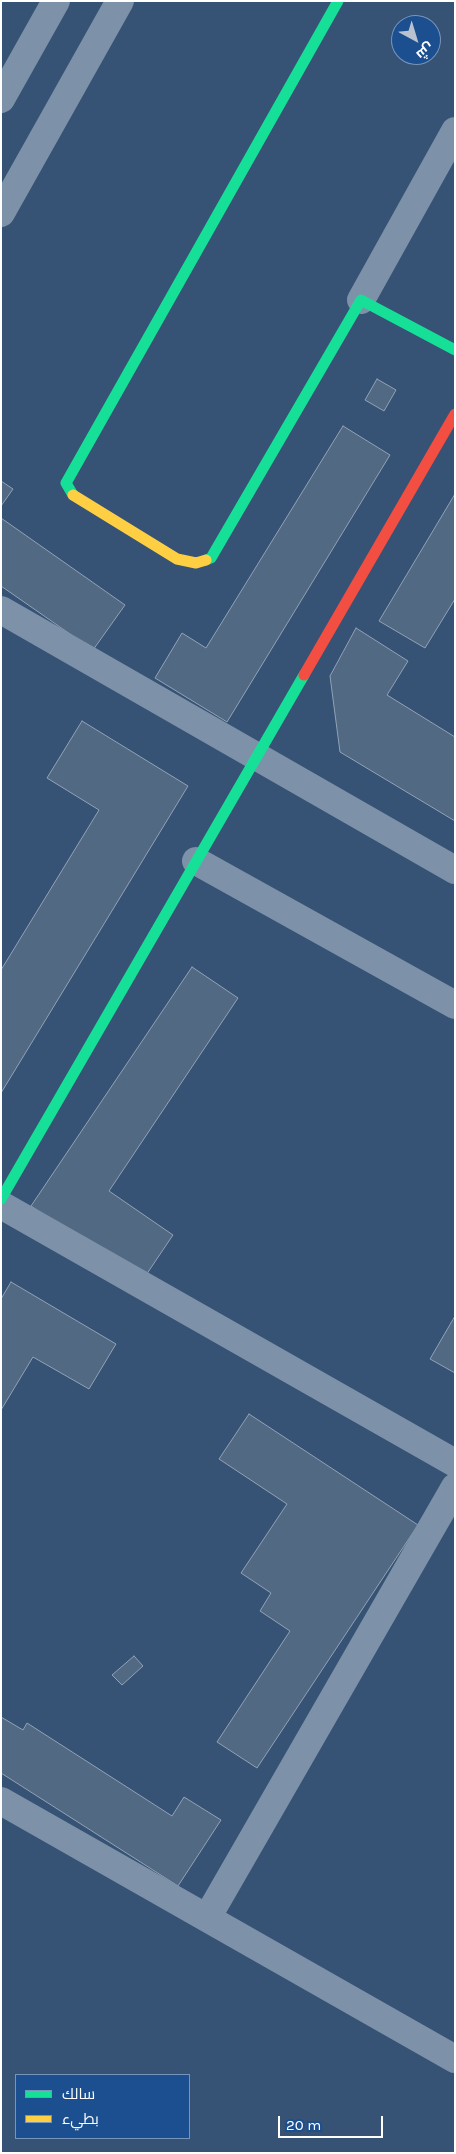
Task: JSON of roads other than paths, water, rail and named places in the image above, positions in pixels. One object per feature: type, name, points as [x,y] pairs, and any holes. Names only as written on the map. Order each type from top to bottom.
[{"type":"street","points":[[1,99],[56,1]]},
{"type":"street","points":[[1,213],[120,1]]},
{"type":"street","points":[[338,1],[66,484],[74,496],[177,559],[196,563],[211,558],[361,300],[455,131]]},
{"type":"street","points":[[361,300],[455,350]]},
{"type":"street","points":[[1,1199],[256,755],[455,414]]},
{"type":"street","points":[[1,610],[455,870]]},
{"type":"street","points":[[196,861],[455,1006]]},
{"type":"street","points":[[1,1205],[455,1463]]},
{"type":"street","points":[[207,1918],[455,1487]]},
{"type":"street","points":[[1,1801],[455,2059]]}]
